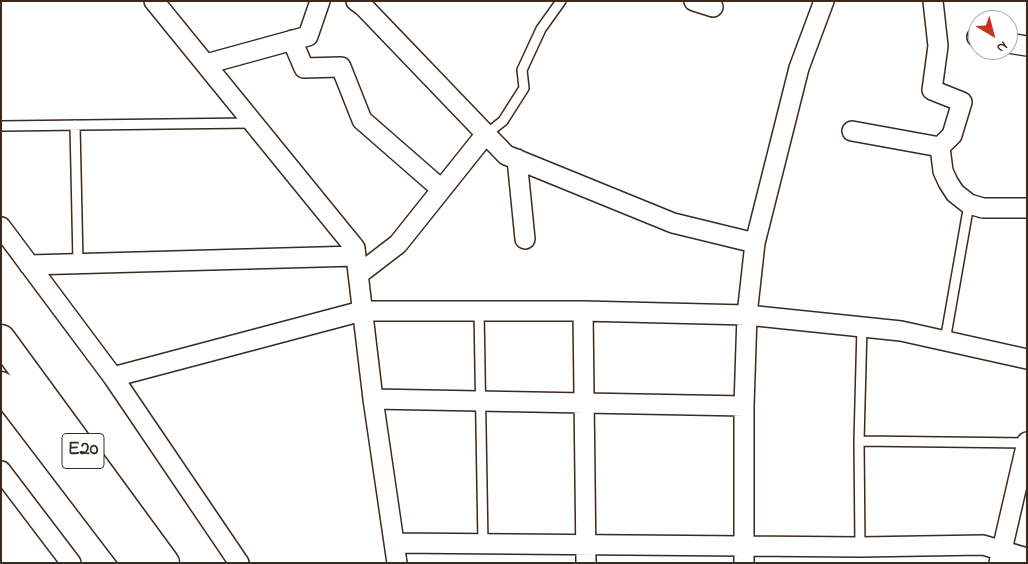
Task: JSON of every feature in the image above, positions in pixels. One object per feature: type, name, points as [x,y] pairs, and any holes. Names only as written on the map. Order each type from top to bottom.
[{"type":"highway","points":[[1,317],[93,444],[95,466]]},
{"type":"highway","name":"E20","points":[[1,339],[165,563]]},
{"type":"highway","name":"E20","points":[[1,386],[136,563]]},
{"type":"street","points":[[154,1],[355,248],[373,399],[397,563]]},
{"type":"street","points":[[206,64],[308,36],[320,1]]},
{"type":"street","points":[[356,1],[364,7],[506,155],[673,223],[755,243]]},
{"type":"street","points":[[694,1],[713,7]]},
{"type":"street","points":[[744,554],[744,406],[747,315],[755,243],[799,68],[824,1]]},
{"type":"street","points":[[934,1],[938,46],[932,90],[962,102],[952,136],[940,147]]},
{"type":"street","points":[[292,40],[304,68],[341,67],[362,120],[441,189]]},
{"type":"street","points":[[852,131],[940,147]]},
{"type":"street","points":[[29,265],[78,263],[358,265],[398,244],[485,135]]},
{"type":"street","points":[[940,147],[943,171],[948,182],[955,193],[969,204],[983,208],[1027,208]]},
{"type":"street","points":[[517,159],[525,239]]},
{"type":"street","points":[[1,228],[113,377],[239,563]]},
{"type":"street","points":[[113,377],[362,311],[582,311],[747,315],[901,331],[1027,359]]},
{"type":"street","points":[[582,311],[586,563]]},
{"type":"street","points":[[373,399],[744,406]]},
{"type":"street","points":[[1001,556],[1027,442]]},
{"type":"street","points":[[1,470],[72,563]]},
{"type":"street","points":[[394,543],[586,544],[744,554],[860,546],[983,545],[1001,556],[1027,558]]},
{"type":"lane","points":[[485,135],[503,121],[524,88],[522,70],[540,29],[561,1]]},
{"type":"lane","points":[[1,126],[252,123]]},
{"type":"lane","points":[[76,125],[78,263]]},
{"type":"lane","points":[[945,341],[969,204]]},
{"type":"lane","points":[[479,310],[483,544]]},
{"type":"lane","points":[[860,546],[859,441],[862,326]]},
{"type":"lane","points":[[859,441],[1027,442]]}]
